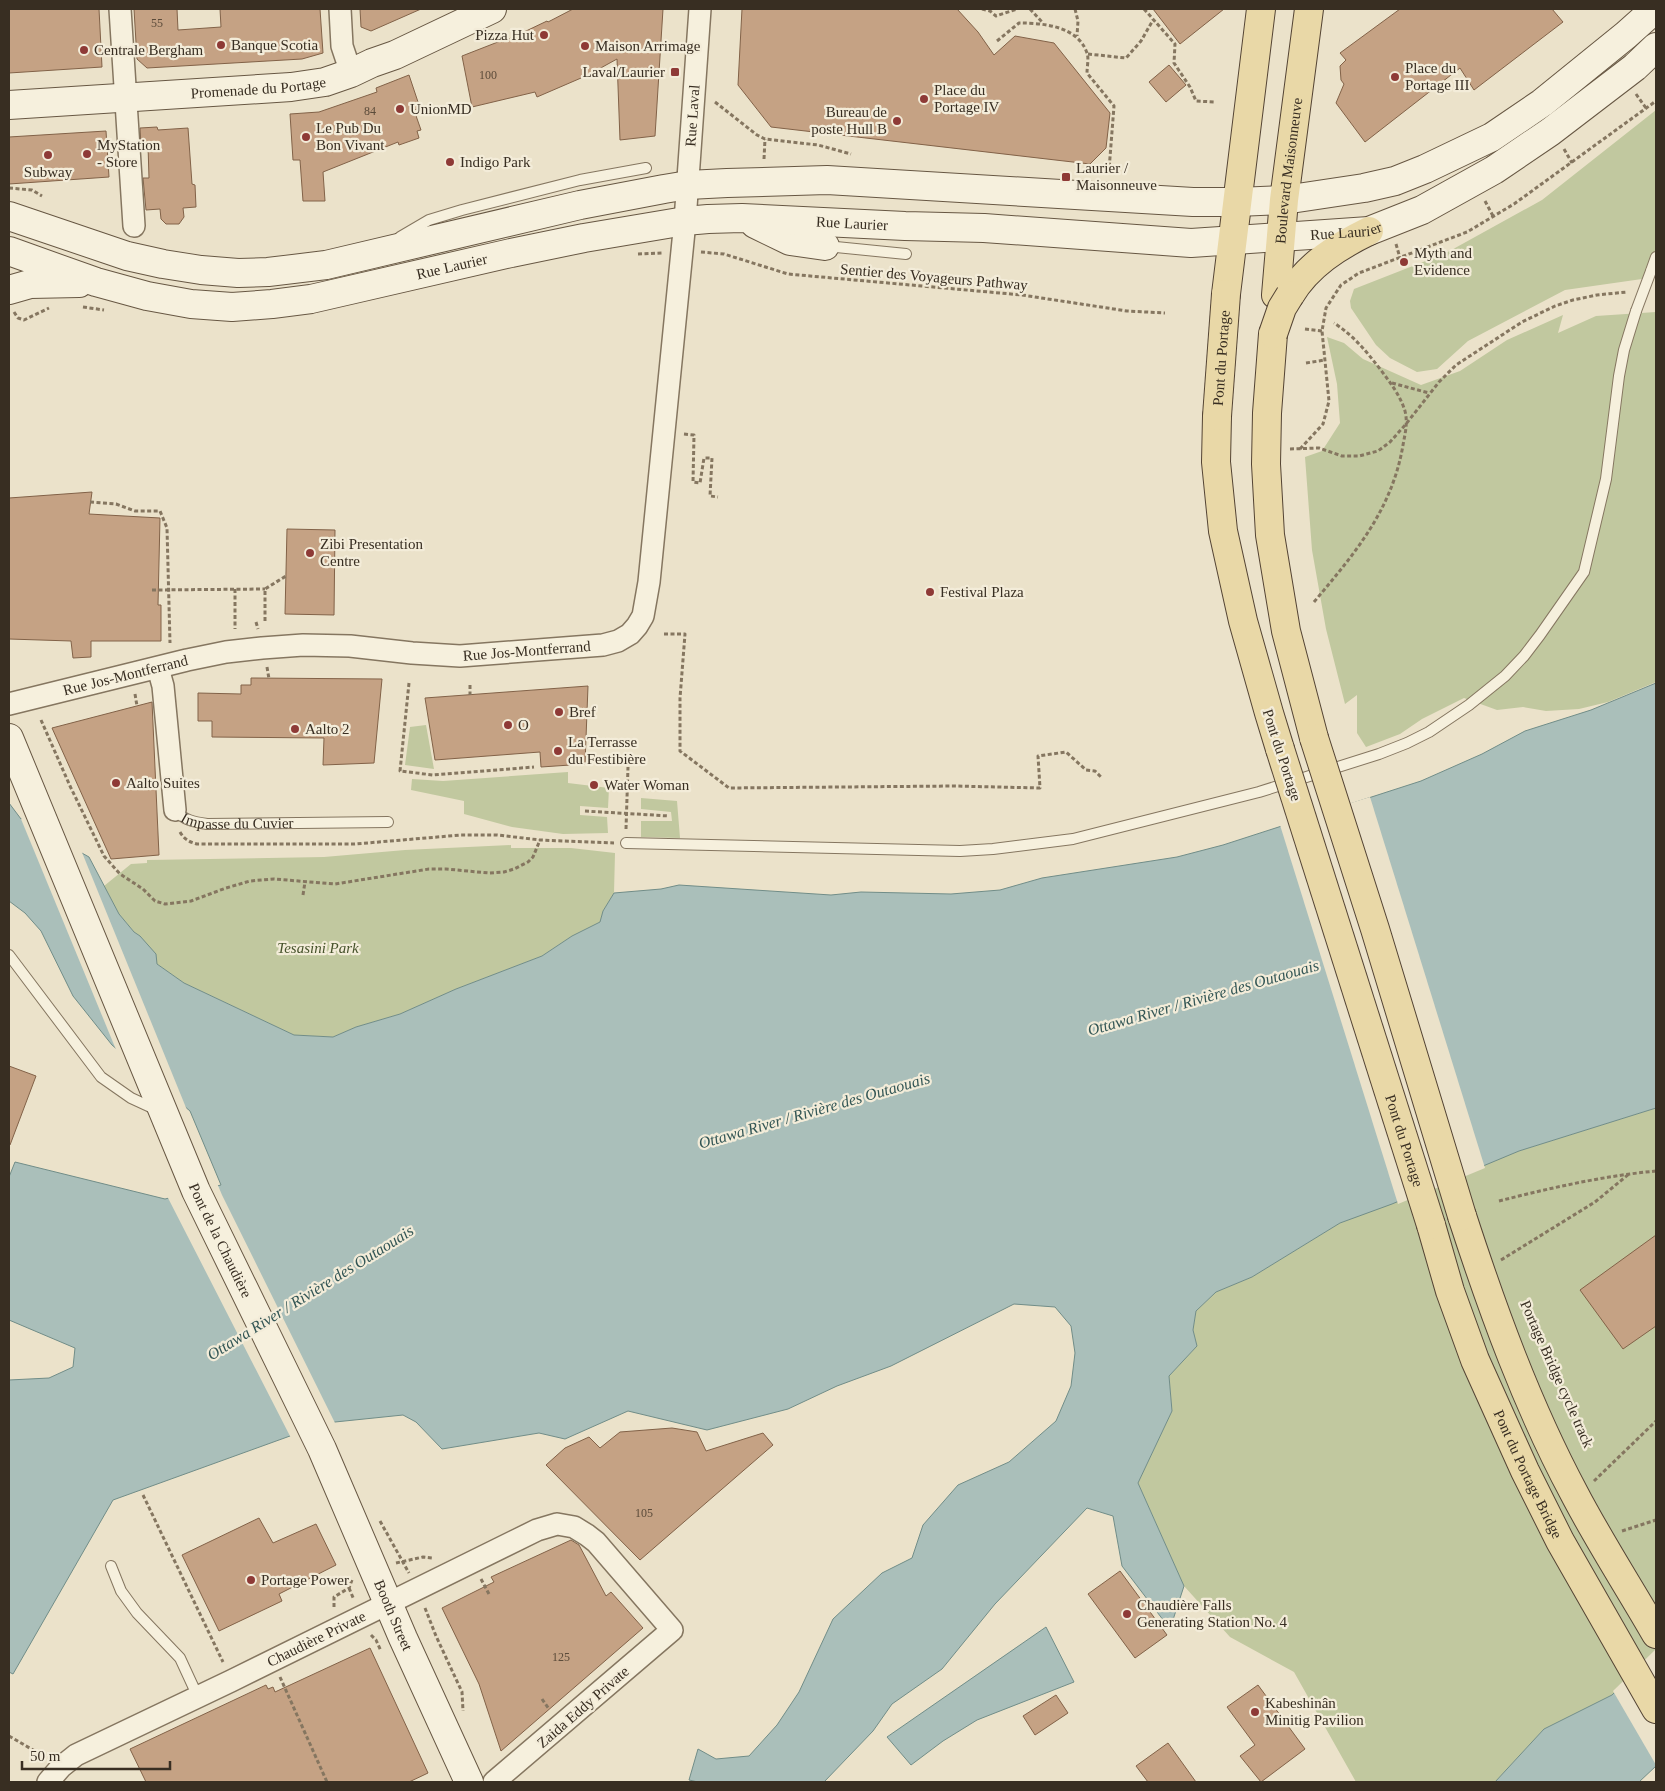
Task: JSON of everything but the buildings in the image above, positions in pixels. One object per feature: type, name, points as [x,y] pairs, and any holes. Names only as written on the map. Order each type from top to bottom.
[{"type":"main road","name":"Promenade du Portage","points":[[9,105],[291,87],[325,82],[395,55],[492,9]]},
{"type":"main road","points":[[1231,241],[1261,9]]},
{"type":"main road","name":"Boulevard Maisonneuve","points":[[1309,9],[1280,238],[1283,295],[1273,334],[1266,464],[1270,535],[1286,632],[1314,738],[1378,938],[1462,1216],[1490,1298],[1527,1395],[1573,1491],[1656,1634]]},
{"type":"main road","name":"Rue Laurier","points":[[9,216],[127,256],[201,270],[238,273],[326,265],[580,204],[688,186],[796,180],[861,181],[1174,201],[1237,202],[1284,200],[1357,189],[1395,180],[1426,169],[1492,137],[1542,103],[1655,9]]},
{"type":"main road","name":"Rue Laurier","points":[[9,251],[96,282],[147,296],[191,304],[232,307],[272,304],[340,292],[547,245],[684,221],[742,218],[984,228],[1191,243],[1369,231],[1422,210],[1494,170],[1550,132],[1635,67],[1656,47]]},
{"type":"main road","points":[[742,218],[790,241],[825,246]]},
{"type":"main road","points":[[1283,295],[1328,254],[1343,243],[1369,231]]},
{"type":"main road","name":"Pont du Portage","points":[[1231,241],[1226,282],[1217,416],[1216,462],[1223,531],[1243,621],[1269,713],[1430,1225]]},
{"type":"main road","points":[[9,290],[30,284],[96,282]]},
{"type":"main road","name":"Pont de la Chaudière","points":[[9,738],[196,1191],[321,1446]]},
{"type":"main road","name":"Pont du Portage Bridge","points":[[1430,1225],[1450,1291],[1475,1360],[1529,1480],[1560,1541],[1656,1709]]},
{"type":"main road","name":"Booth Street","points":[[321,1446],[388,1603],[469,1782]]},
{"type":"street","points":[[120,9],[134,226]]},
{"type":"street","points":[[340,9],[343,53],[351,73]]},
{"type":"street","name":"Rue Laval","points":[[684,221],[700,9]]},
{"type":"street","name":"Rue Jos-Montferrand","points":[[9,704],[226,652],[303,645],[350,646],[460,656],[604,645],[618,641],[630,634],[643,616],[653,551],[684,221]]},
{"type":"street","name":"Impasse du Cuvier","points":[[158,668],[163,686],[175,810]]},
{"type":"street","name":"Chaudière Private","points":[[54,1774],[76,1755],[232,1681],[537,1530],[557,1524],[574,1527],[596,1542],[672,1630]]},
{"type":"street","name":"Zaida Eddy Private","points":[[494,1782],[672,1630]]},
{"type":"lane","points":[[373,254],[429,220],[580,180],[646,168]]},
{"type":"lane","points":[[825,246],[906,254]]},
{"type":"lane","points":[[626,843],[960,851],[994,849],[1073,839],[1259,792],[1379,754],[1429,732],[1469,706],[1505,676],[1540,635],[1584,572],[1606,478],[1624,350],[1656,257]]},
{"type":"lane","name":"Impasse du Cuvier","points":[[175,810],[184,819],[207,824],[388,822]]},
{"type":"lane","points":[[9,955],[101,1078],[144,1106],[163,1113]]},
{"type":"lane","points":[[111,1566],[121,1591],[136,1613],[180,1658],[198,1697]]},
{"type":"path","points":[[982,9],[990,11],[996,16],[1017,9]]},
{"type":"path","points":[[1030,9],[1044,23]]},
{"type":"path","points":[[1074,9],[1078,21],[1077,36],[1088,54],[1087,73],[1114,106],[1109,170]]},
{"type":"path","points":[[1144,9],[1175,44],[1174,63],[1190,87],[1196,101],[1214,102]]},
{"type":"path","points":[[1088,54],[1126,58],[1141,41],[1153,20]]},
{"type":"path","points":[[997,41],[1019,23],[1044,23],[1077,36]]},
{"type":"path","points":[[1636,93],[1646,108]]},
{"type":"path","points":[[1300,449],[1323,424],[1329,401],[1322,331],[1326,308],[1341,286],[1360,273],[1467,232],[1514,204],[1656,101]]},
{"type":"path","points":[[715,102],[756,136],[765,139],[818,145],[851,154]]},
{"type":"path","points":[[764,160],[765,139]]},
{"type":"path","points":[[1564,148],[1572,163]]},
{"type":"path","points":[[9,188],[32,190],[42,196]]},
{"type":"path","points":[[1483,199],[1493,216]]},
{"type":"path","points":[[1395,241],[1400,258]]},
{"type":"path","name":"Sentier des Voyageurs Pathway","points":[[703,252],[724,254],[788,274],[1022,295],[1127,312],[1165,313]]},
{"type":"path","points":[[1337,282],[1341,286]]},
{"type":"path","points":[[1289,449],[1319,448],[1342,456],[1360,456],[1378,451],[1390,442],[1430,393],[1456,365],[1522,322],[1555,306],[1597,295],[1631,292]]},
{"type":"path","points":[[1314,602],[1362,544],[1384,506],[1400,463],[1406,424],[1405,412],[1391,383],[1363,347],[1348,332],[1334,323]]},
{"type":"path","points":[[1304,328],[1322,331]]},
{"type":"path","points":[[1306,363],[1325,360]]},
{"type":"path","points":[[1391,383],[1430,393]]},
{"type":"path","points":[[664,432],[694,436],[693,482],[700,483],[704,458],[712,458],[710,496],[718,497]]},
{"type":"path","points":[[1290,440],[1290,459]]},
{"type":"path","points":[[90,502],[116,504],[135,511],[160,511],[167,528],[170,644]]},
{"type":"path","points":[[152,590],[265,589],[286,576]]},
{"type":"path","points":[[235,589],[235,629]]},
{"type":"path","points":[[265,589],[265,621]]},
{"type":"path","points":[[664,634],[685,634],[680,698],[680,751],[728,788],[954,786],[1040,788],[1038,756],[1066,752],[1086,770],[1095,771],[1102,778]]},
{"type":"path","points":[[409,683],[400,771],[433,775],[534,767]]},
{"type":"path","points":[[470,685],[470,695]]},
{"type":"path","points":[[135,694],[137,706]]},
{"type":"path","points":[[41,720],[104,856],[116,870],[143,889],[155,901],[165,904],[191,901],[250,881],[274,879],[336,884],[429,869],[489,873],[504,872],[528,862],[533,857],[540,840]]},
{"type":"path","points":[[175,810],[182,836],[189,842],[197,844],[355,844],[462,835],[497,835],[540,840],[626,843],[628,767]]},
{"type":"path","points":[[585,811],[669,816]]},
{"type":"path","points":[[303,895],[305,882]]},
{"type":"path","points":[[1499,1202],[1532,1193],[1629,1174],[1656,1171]]},
{"type":"path","points":[[1498,1262],[1595,1202],[1629,1174]]},
{"type":"path","points":[[1594,1481],[1656,1421]]},
{"type":"path","points":[[1590,1474],[1598,1489]]},
{"type":"path","points":[[144,1495],[232,1681]]},
{"type":"path","points":[[379,1520],[409,1572]]},
{"type":"path","points":[[1622,1531],[1656,1520]]},
{"type":"path","points":[[1617,1523],[1626,1538]]},
{"type":"path","points":[[334,1607],[334,1597],[349,1588],[352,1582]]},
{"type":"path","points":[[349,1588],[354,1599]]},
{"type":"path","points":[[424,1606],[462,1692],[463,1716]]},
{"type":"path","points":[[271,1661],[279,1674],[328,1782]]},
{"type":"path","points":[[9,1736],[54,1774]]},
{"type":"green space","points":[[1656,110],[1656,277],[1565,290],[1468,341],[1437,369],[1417,372],[1390,358],[1376,345],[1351,308],[1350,301],[1354,289],[1446,253],[1542,200]]},
{"type":"green space","points":[[1656,312],[1656,682],[1608,702],[1579,709],[1546,711],[1523,707],[1497,710],[1464,698],[1422,719],[1400,734],[1366,747],[1357,733],[1357,695],[1345,704],[1326,629],[1312,550],[1305,457],[1322,451],[1340,423],[1337,384],[1327,337],[1344,343],[1363,359],[1421,385],[1460,371],[1507,340],[1563,315],[1558,333],[1596,316]]},
{"type":"green space","points":[[426,725],[434,769],[405,765],[410,727]]},
{"type":"green space","points":[[568,772],[568,783],[609,788],[608,808],[580,806],[580,815],[607,817],[608,833],[563,834],[512,827],[464,814],[464,801],[411,790],[412,779],[443,781]]},
{"type":"green space","points":[[641,798],[677,801],[680,838],[641,837],[641,821],[672,821],[671,812],[641,809]]},
{"type":"green space","name":"Tesasini Park","points":[[511,845],[511,848],[571,848],[615,853],[614,893],[603,911],[600,922],[572,936],[542,956],[456,989],[400,1014],[356,1027],[333,1037],[294,1035],[184,983],[157,964],[140,936],[134,932],[119,914],[104,886],[131,864],[147,863],[147,860],[324,857],[405,850]]},
{"type":"green space","points":[[1656,1108],[1656,1651],[1612,1695],[1544,1729],[1495,1782],[1356,1782],[1294,1672],[1230,1637],[1184,1586],[1138,1483],[1172,1411],[1169,1376],[1197,1346],[1193,1330],[1196,1311],[1216,1292],[1252,1277],[1340,1223],[1519,1151]]},
{"type":"water","name":"Ottawa River / Rivière des Outaouais","points":[[1656,683],[1656,1108],[1519,1151],[1392,1204],[1340,1223],[1252,1277],[1216,1292],[1196,1311],[1193,1330],[1197,1346],[1169,1376],[1172,1411],[1138,1483],[1184,1586],[1170,1629],[1122,1566],[1113,1516],[1087,1508],[995,1604],[942,1669],[892,1704],[873,1731],[824,1782],[698,1782],[689,1780],[698,1749],[716,1759],[749,1756],[777,1725],[799,1692],[833,1619],[882,1573],[912,1558],[923,1525],[958,1485],[1009,1462],[1056,1421],[1071,1386],[1075,1353],[1071,1326],[1055,1307],[1014,1304],[891,1366],[837,1386],[788,1409],[707,1430],[628,1411],[565,1439],[539,1433],[442,1449],[416,1422],[403,1415],[335,1422],[290,1436],[113,1500],[13,1674],[9,1672],[9,1380],[49,1378],[73,1367],[75,1348],[9,1320],[9,1177],[15,1162],[165,1199],[221,1185],[190,1111],[112,1045],[73,996],[41,931],[25,913],[9,901],[9,803],[21,819],[89,857],[119,914],[156,954],[157,964],[184,983],[294,1035],[333,1037],[356,1027],[400,1014],[456,989],[542,956],[572,936],[600,922],[603,911],[614,893],[661,889],[679,885],[831,895],[861,892],[951,894],[1000,890],[1042,878],[1177,857],[1223,845],[1421,781],[1482,754],[1525,731],[1591,710]]},
{"type":"water","points":[[1046,1627],[1074,1682],[977,1720],[943,1741],[911,1765],[887,1737]]},
{"type":"water","points":[[1656,1651],[1656,1766],[1639,1782],[1495,1782],[1544,1729],[1612,1695]]},
{"type":"pier","points":[[1370,797],[1485,1168],[1398,1204],[1280,825]]},
{"type":"pier","points":[[25,818],[81,850],[189,1115],[117,1052],[21,819]]},
{"type":"pier","points":[[217,1183],[336,1425],[291,1438],[167,1196]]},
{"type":"pier","points":[[1656,1649],[1656,1765],[1613,1691]]},
{"type":"place","name":"Pizza Hut","points":[[544,35]]},
{"type":"place","name":"Banque Scotia","points":[[221,45]]},
{"type":"place","name":"Maison Arrimage","points":[[585,46]]},
{"type":"place","name":"Centrale Bergham","points":[[84,50]]},
{"type":"place","name":"Laval/Laurier","points":[[675,72]]},
{"type":"place","name":"Place du Portage III","points":[[1395,77]]},
{"type":"place","name":"Place du Portage IV","points":[[924,99]]},
{"type":"place","name":"UnionMD","points":[[400,109]]},
{"type":"place","name":"Bureau de poste Hull B","points":[[897,121]]},
{"type":"place","name":"Le Pub Du Bon Vivant","points":[[306,137]]},
{"type":"place","name":"MyStation - Store","points":[[87,154]]},
{"type":"place","name":"Subway","points":[[48,155]]},
{"type":"place","name":"Indigo Park","points":[[450,162]]},
{"type":"place","name":"Laurier / Maisonneuve","points":[[1066,177]]},
{"type":"place","name":"Myth and Evidence","points":[[1404,262]]},
{"type":"place","name":"Zibi Presentation Centre","points":[[310,553]]},
{"type":"place","name":"Festival Plaza","points":[[930,592]]},
{"type":"place","name":"Bref","points":[[559,712]]},
{"type":"place","name":"O","points":[[508,725]]},
{"type":"place","name":"Aalto 2","points":[[295,729]]},
{"type":"place","name":"La Terrasse du Festibière","points":[[558,751]]},
{"type":"place","name":"Aalto Suites","points":[[116,783]]},
{"type":"place","name":"Water Woman","points":[[594,785]]},
{"type":"place","name":"Portage Power","points":[[251,1580]]},
{"type":"place","name":"Chaudière Falls Generating Station No. 4","points":[[1127,1614]]},
{"type":"place","name":"Kabeshinân Minitig Pavilion","points":[[1255,1712]]}]
